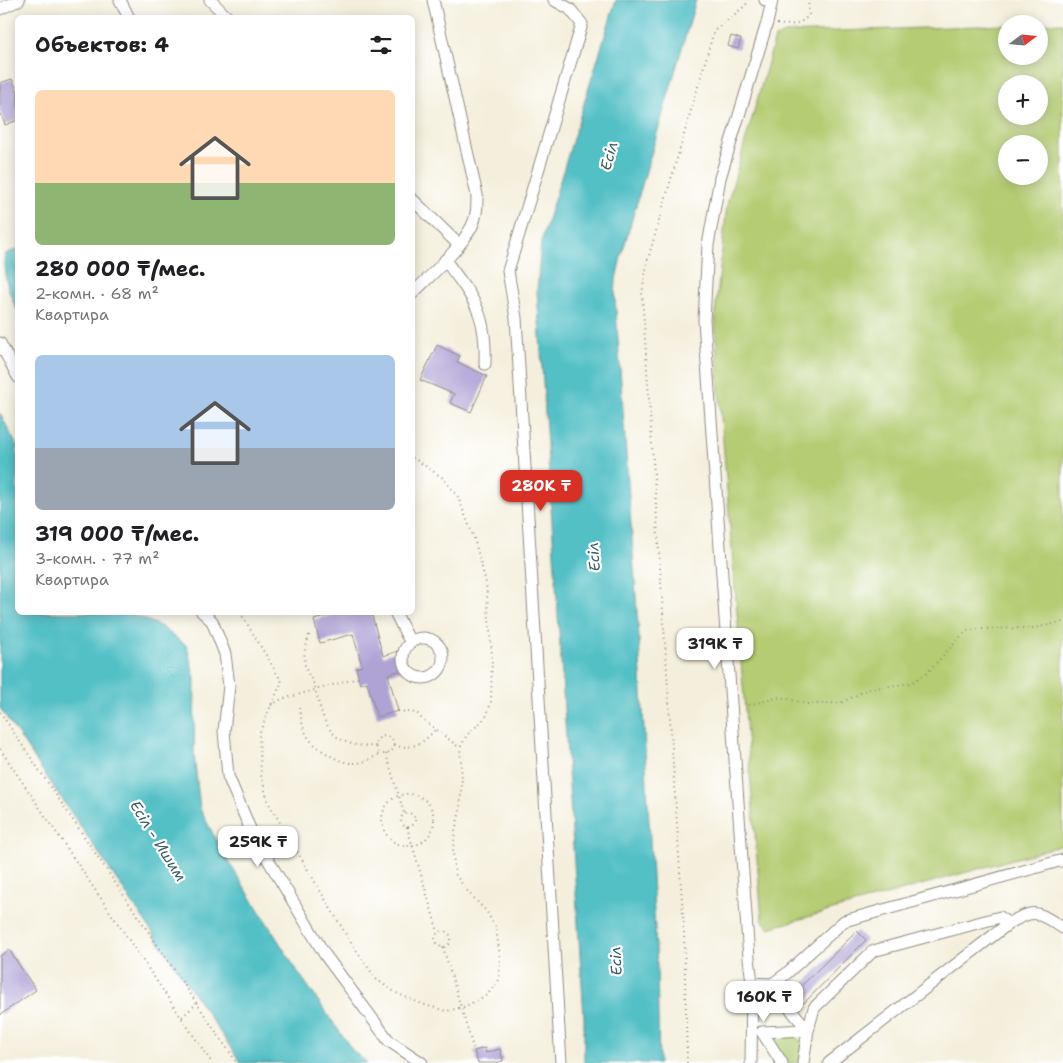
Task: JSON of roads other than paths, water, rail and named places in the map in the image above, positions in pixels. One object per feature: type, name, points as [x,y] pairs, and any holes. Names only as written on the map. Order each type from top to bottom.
[{"type":"street","points":[[0,9],[19,0]]},
{"type":"street","points":[[120,0],[128,15]]},
{"type":"street","points":[[210,0],[225,15]]},
{"type":"street","points":[[415,291],[459,245],[472,227],[476,212],[476,195],[433,0]]},
{"type":"street","points":[[554,0],[570,9],[582,24],[508,271],[516,318],[561,1063]]},
{"type":"street","points":[[751,1063],[752,983],[748,958],[704,320],[708,245],[720,178],[767,23],[772,1],[766,0]]},
{"type":"street","points":[[415,202],[459,245]]},
{"type":"street","points":[[445,260],[469,292],[479,310],[486,342],[485,364]]},
{"type":"street","points":[[0,343],[15,371]]},
{"type":"street","points":[[205,615],[212,621],[225,654],[229,686],[224,731],[228,776],[251,832],[325,955],[389,1041],[422,1063]]},
{"type":"street","points":[[396,615],[411,641]]},
{"type":"street","points":[[752,983],[772,984],[786,974],[844,920],[1063,860]]},
{"type":"street","points":[[829,1063],[1008,924],[1024,914],[1034,912],[1041,914],[1063,928]]},
{"type":"street","points":[[803,1063],[808,1030],[814,1008],[873,951],[1000,917],[1008,924]]},
{"type":"street","points":[[772,984],[808,1030]]},
{"type":"street","points":[[782,1063],[762,1032],[808,1030]]},
{"type":"water","name":"Есіл","points":[[616,0],[696,0],[621,257],[616,279],[615,297],[639,639],[657,967],[659,1063],[584,1063],[584,1017],[537,290],[541,242]]},
{"type":"water","points":[[15,250],[15,306],[5,274],[4,259],[6,254]]},
{"type":"water","name":"Есіл - Ишим","points":[[0,413],[15,442],[15,615],[135,615],[160,626],[187,646],[195,679],[194,755],[200,809],[223,853],[296,969],[353,1051],[367,1063],[241,1063],[0,708]]}]
